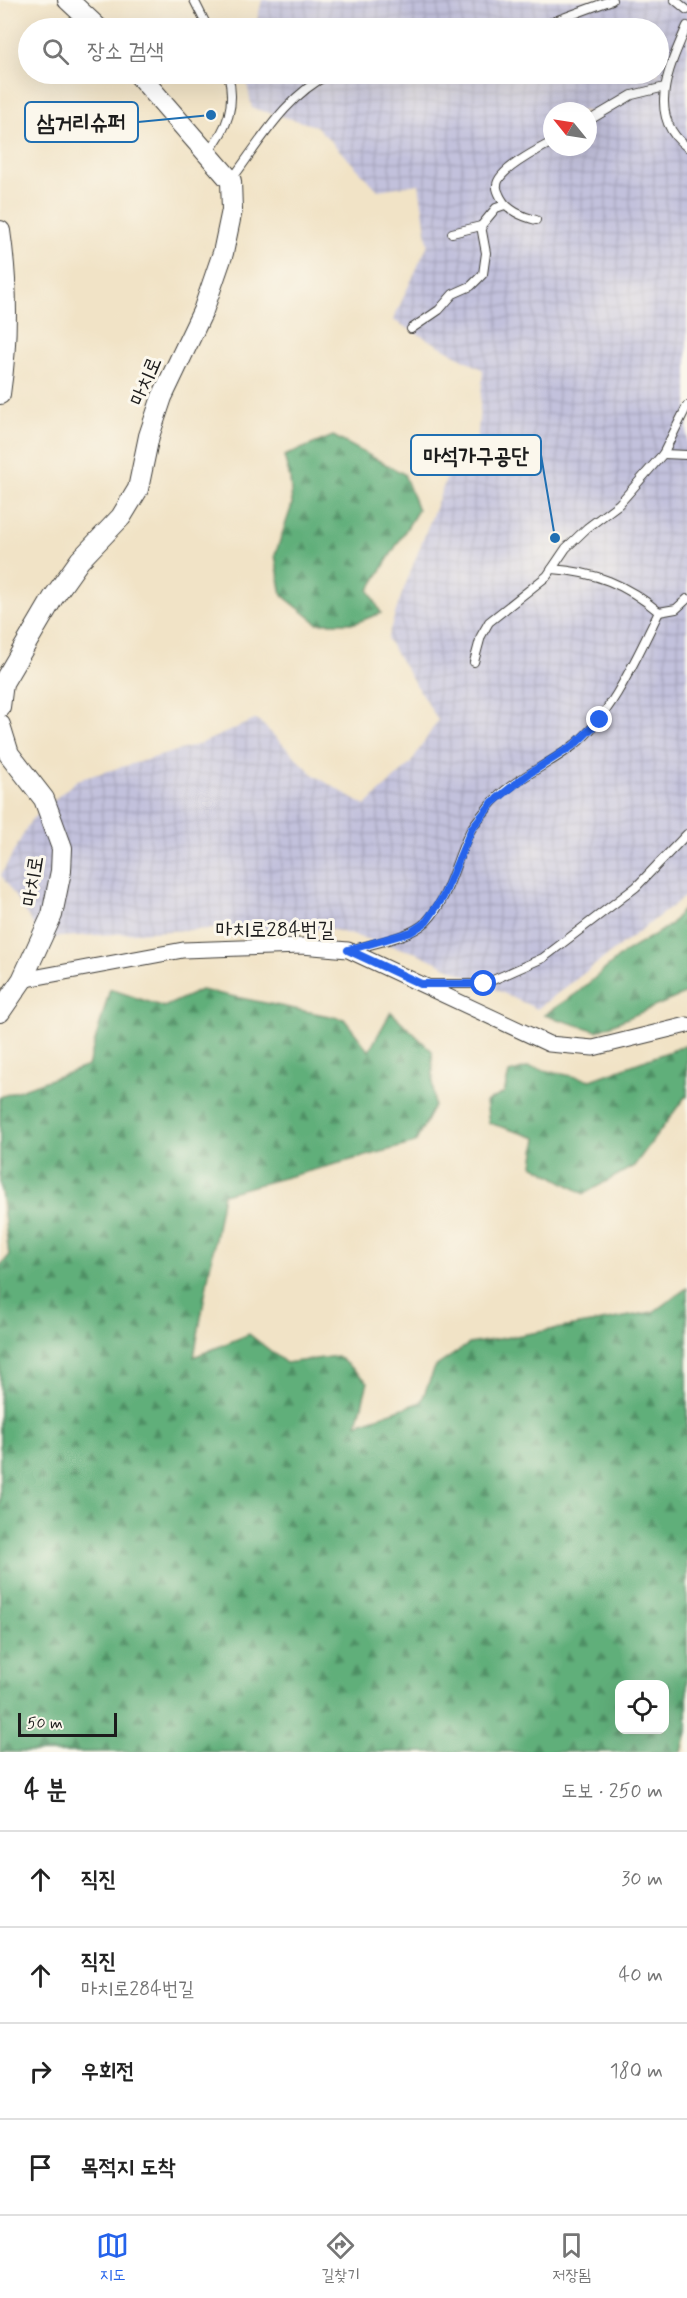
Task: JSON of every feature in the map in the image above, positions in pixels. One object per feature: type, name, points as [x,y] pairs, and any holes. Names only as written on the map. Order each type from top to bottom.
[{"type":"street","points":[[68,0],[87,18]]},
{"type":"street","points":[[147,84],[231,181]]},
{"type":"street","name":"마치로","points":[[0,706],[3,683],[53,598],[80,560],[121,517],[138,489],[149,436],[162,397],[203,311],[223,254],[232,210],[231,181]]},
{"type":"street","points":[[0,231],[5,266],[7,322],[0,394]]},
{"type":"street","name":"마치로","points":[[0,725],[9,754],[44,799],[62,848],[61,871],[52,915],[22,980],[0,1012]]},
{"type":"street","name":"마치로284번길","points":[[22,980],[183,950],[302,946],[348,950],[549,1044],[593,1048],[687,1025]]},
{"type":"lane","points":[[194,0],[203,18]]},
{"type":"lane","points":[[563,18],[612,0]]},
{"type":"lane","points":[[675,0],[687,10]]},
{"type":"lane","points":[[669,78],[687,26]]},
{"type":"lane","points":[[208,152],[222,136],[228,122],[231,105],[229,84]]},
{"type":"lane","points":[[231,181],[289,103],[313,84]]},
{"type":"lane","points":[[667,84],[662,100],[663,115],[677,140],[687,147]]},
{"type":"lane","points":[[597,115],[632,95],[666,87]]},
{"type":"lane","points":[[536,220],[527,218],[505,205],[496,187],[498,179],[514,165],[543,147]]},
{"type":"lane","points":[[452,234],[481,226],[496,208],[505,205]]},
{"type":"lane","points":[[411,329],[440,310],[453,294],[471,286],[483,274],[486,253],[481,226]]},
{"type":"lane","points":[[474,662],[481,636],[489,622],[506,606],[522,597],[552,569],[566,548],[587,528],[619,504],[663,454],[687,406]]},
{"type":"lane","points":[[663,454],[687,455]]},
{"type":"lane","points":[[552,569],[576,570],[619,583],[643,598],[659,612]]},
{"type":"lane","points":[[659,612],[676,609],[687,599]]},
{"type":"lane","points":[[348,950],[411,932],[426,922],[443,897],[472,828],[493,802],[527,775],[574,745],[600,720],[659,612]]},
{"type":"lane","points":[[421,984],[484,984],[543,958],[636,887],[687,834]]},
{"type":"shaded area","points":[[262,0],[687,0],[687,895],[537,1009],[417,953],[331,929],[208,929],[42,938],[1,875],[31,820],[77,780],[197,745],[257,719],[314,775],[365,806],[410,764],[438,720],[387,639],[447,477],[476,456],[483,370],[393,320],[428,244],[419,184],[378,190],[316,126],[252,108],[247,84],[669,84],[669,18],[258,18]]},
{"type":"green space","points":[[333,436],[404,474],[418,510],[369,590],[381,613],[355,623],[317,623],[282,595],[275,555],[292,505],[290,478],[284,456]]},
{"type":"green space","points":[[687,905],[687,993],[597,1031],[544,1015],[577,993],[624,953],[669,926]]},
{"type":"green space","points":[[110,989],[164,1007],[201,990],[344,1019],[369,1051],[391,1012],[432,1051],[434,1106],[415,1143],[223,1194],[194,1357],[249,1334],[286,1363],[337,1356],[368,1382],[357,1424],[421,1402],[435,1367],[469,1344],[653,1312],[687,1288],[687,1731],[682,1752],[0,1752],[0,1266],[9,1256],[0,1182],[0,1097],[88,1066]]},
{"type":"green space","points":[[687,1046],[687,1097],[634,1166],[584,1194],[533,1165],[537,1138],[489,1123],[486,1102],[504,1093],[509,1073],[529,1067],[591,1080]]},
{"type":"place","name":"삼거리슈퍼","points":[[211,115]]},
{"type":"place","name":"마석가구공단","points":[[555,538]]},
{"type":"route","points":[[484,984],[421,984],[348,950],[411,932],[426,922],[443,897],[472,828],[493,802],[527,775],[574,745],[600,720]]}]
